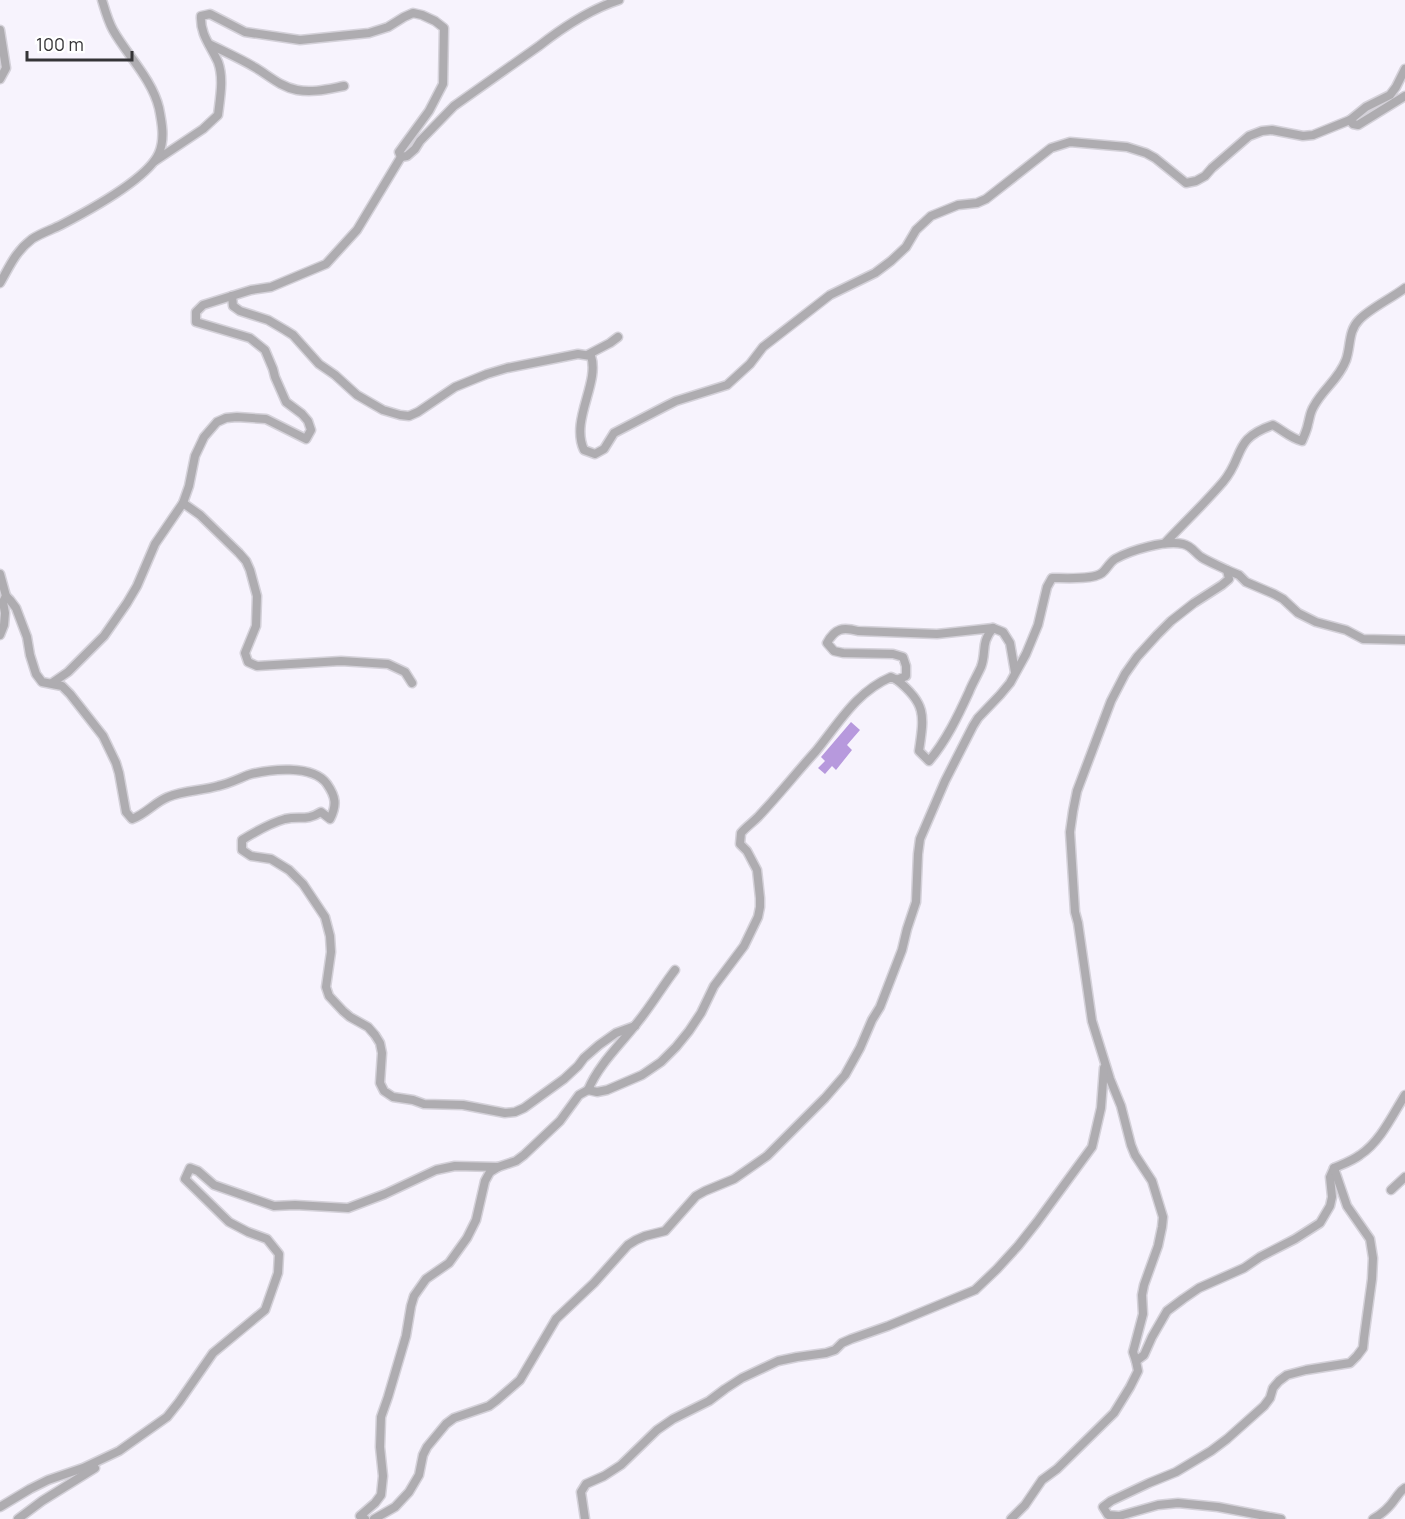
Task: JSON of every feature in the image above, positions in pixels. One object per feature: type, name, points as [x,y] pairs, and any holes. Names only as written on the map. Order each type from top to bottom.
[{"type":"street","points":[[102,0],[112,29],[151,87],[158,106],[163,132],[162,143],[155,161]]},
{"type":"street","points":[[401,157],[408,156],[454,106],[551,36],[594,10],[619,0]]},
{"type":"street","points":[[0,283],[16,254],[32,240],[91,210],[140,177],[155,161],[203,129],[218,115],[220,71],[201,26],[201,16],[210,14],[245,32],[300,40],[369,33],[388,27],[413,13],[423,15],[444,28],[443,84],[429,111],[399,152],[401,157],[357,230],[326,264],[271,287],[251,290],[203,305],[196,312],[196,321],[250,338],[265,350],[286,402],[308,421],[311,430],[306,439],[266,419],[237,417],[217,422],[204,437],[195,456],[183,503],[155,544],[132,594],[104,636],[68,672],[52,683]]},
{"type":"street","points":[[0,30],[6,68],[0,79]]},
{"type":"street","points":[[209,44],[296,90],[315,91],[344,86]]},
{"type":"street","points":[[589,354],[593,361],[591,381],[581,423],[581,443],[584,450],[595,454],[604,449],[614,433],[666,406],[727,386],[764,347],[830,295],[875,273],[891,261],[906,247],[916,230],[931,216],[986,199],[1051,148],[1070,142],[1127,147],[1155,158],[1186,183],[1196,181],[1205,176],[1249,136],[1272,130],[1303,136],[1313,135],[1350,120],[1366,107],[1390,95],[1405,69]]},
{"type":"street","points":[[1350,120],[1353,124],[1359,125],[1405,96]]},
{"type":"street","points":[[1165,543],[1223,483],[1234,466],[1241,447],[1256,433],[1273,425],[1292,439],[1302,441],[1314,404],[1344,366],[1354,327],[1360,319],[1405,288]]},
{"type":"street","points":[[232,296],[233,306],[240,311],[268,320],[293,335],[319,364],[357,395],[382,410],[409,416],[455,387],[487,374],[578,354],[589,354],[618,337]]},
{"type":"street","points":[[183,503],[200,515],[239,553],[250,570],[257,596],[256,626],[245,653],[248,662],[257,666],[341,661],[388,664],[405,672],[412,683]]},
{"type":"street","points":[[374,1519],[395,1507],[409,1492],[419,1475],[427,1447],[446,1424],[454,1418],[489,1406],[520,1380],[556,1319],[594,1283],[628,1245],[645,1236],[666,1231],[696,1196],[734,1179],[767,1156],[845,1075],[880,1007],[902,950],[916,902],[920,839],[945,781],[973,726],[1010,683],[1026,654],[1038,626],[1047,586],[1052,578],[1082,578],[1102,573],[1117,558],[1136,551],[1165,543],[1185,544],[1200,557],[1283,599],[1298,613],[1316,622],[1346,630],[1364,639],[1405,640]]},
{"type":"street","points":[[1011,1519],[1025,1505],[1041,1480],[1057,1468],[1113,1413],[1138,1371],[1133,1352],[1143,1314],[1144,1284],[1158,1246],[1162,1217],[1152,1180],[1131,1145],[1121,1106],[1092,1021],[1075,912],[1070,832],[1077,791],[1107,711],[1125,674],[1137,657],[1172,621],[1229,579],[1227,570]]},
{"type":"street","points":[[0,574],[6,596],[16,608],[27,637],[36,674],[42,682],[62,686],[103,736],[116,763],[126,812],[132,819],[142,815],[167,797],[188,790],[218,786],[268,771],[299,770],[318,776],[326,782],[335,800],[330,819],[321,812],[313,817],[276,822],[242,840],[242,850],[251,856],[271,859],[289,870],[303,884],[325,917],[331,952],[326,987],[328,996],[350,1017],[368,1027],[380,1043],[382,1053],[380,1083],[384,1091],[393,1097],[414,1100],[423,1104],[464,1105],[505,1113],[515,1112],[564,1079],[599,1045],[616,1033],[634,1026]]},
{"type":"street","points":[[0,635],[4,625],[3,602],[6,596]]},
{"type":"street","points":[[897,680],[906,676],[903,657],[893,654],[834,651],[827,643],[831,634],[840,629],[849,628],[858,631],[937,633],[993,628],[1003,632],[1010,643],[1016,672]]},
{"type":"street","points":[[588,1090],[597,1092],[607,1090],[642,1075],[662,1062],[683,1039],[701,1013],[714,986],[744,946],[758,917],[760,907],[757,870],[747,851],[740,844],[741,833],[756,819],[829,735],[857,699],[891,677],[913,693],[922,711],[919,751],[929,761],[961,710],[982,664],[986,636],[993,628]]},
{"type":"street","points":[[365,1519],[360,1516],[381,1496],[383,1476],[380,1447],[381,1417],[406,1336],[414,1296],[426,1279],[449,1263],[467,1238],[479,1210],[485,1181],[490,1172],[516,1161],[560,1121],[579,1095],[588,1090],[592,1080],[615,1048],[675,970]]},
{"type":"street","points":[[585,1519],[581,1491],[586,1484],[613,1471],[657,1430],[673,1419],[709,1401],[752,1373],[778,1361],[835,1350],[842,1343],[851,1339],[975,1290],[1004,1262],[1037,1222],[1092,1147],[1101,1108],[1104,1060]]},
{"type":"street","points":[[1136,1361],[1144,1355],[1167,1311],[1199,1288],[1244,1268],[1320,1223],[1330,1206],[1332,1197],[1330,1177],[1334,1168],[1352,1160],[1376,1141],[1405,1095]]},
{"type":"street","points":[[18,1519],[167,1417],[213,1353],[265,1310],[278,1273],[279,1254],[267,1239],[229,1222],[200,1194],[185,1179],[190,1168],[198,1171],[214,1185],[274,1206],[348,1208],[385,1194],[436,1170],[455,1166],[498,1167]]},
{"type":"street","points":[[1281,1519],[1218,1507],[1188,1504],[1158,1505],[1119,1516],[1108,1515],[1103,1507],[1111,1501],[1176,1472],[1219,1446],[1264,1406],[1273,1388],[1287,1375],[1350,1363],[1363,1348],[1372,1278],[1372,1248],[1370,1239],[1347,1206],[1334,1168]]},
{"type":"street","points":[[1391,1190],[1405,1177]]},
{"type":"street","points":[[0,1507],[48,1480],[119,1452]]},
{"type":"street","points":[[1373,1519],[1381,1515],[1405,1488]]},
{"type":"shaded area","points":[[851,722],[860,730],[847,745],[852,750],[836,770],[832,766],[825,774],[818,768],[825,761],[821,757]]}]
